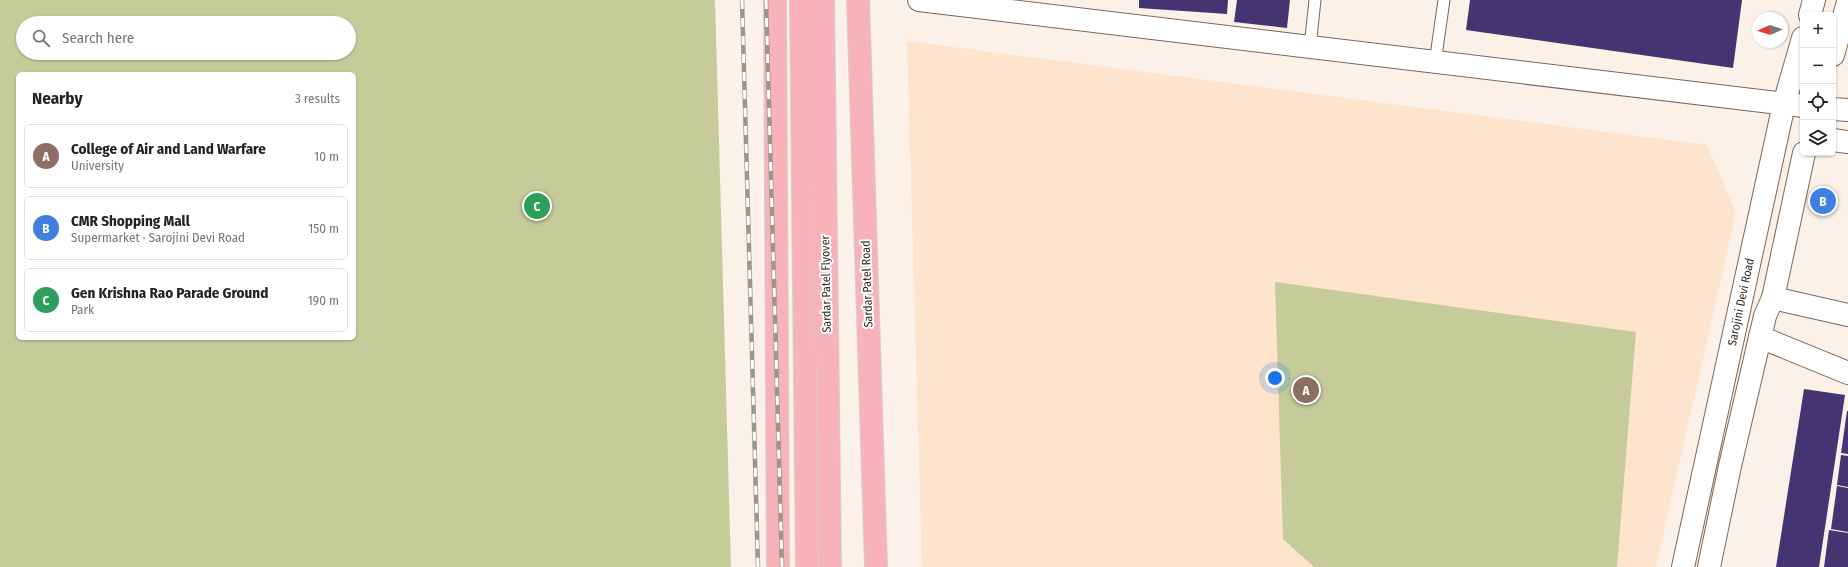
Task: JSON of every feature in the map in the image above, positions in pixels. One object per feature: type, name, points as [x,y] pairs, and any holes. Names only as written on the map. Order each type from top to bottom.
[{"type":"main road","points":[[775,0],[778,567]]},
{"type":"main road","name":"Sardar Patel Flyover","points":[[801,0],[807,567]]},
{"type":"main road","name":"Sardar Patel Flyover","points":[[823,0],[830,567]]},
{"type":"main road","name":"Sardar Patel Road","points":[[858,0],[876,567]]},
{"type":"street","points":[[919,0],[1793,105]]},
{"type":"street","points":[[1811,12],[1814,0]]},
{"type":"street","points":[[1835,48],[1848,2]]},
{"type":"street","name":"Sarojini Devi Road","points":[[1683,567],[1793,105],[1802,48]]},
{"type":"street","points":[[1836,109],[1848,110]]},
{"type":"street","points":[[1836,140],[1848,142]]},
{"type":"street","points":[[1710,567],[1730,466],[1765,316],[1774,298],[1803,156]]},
{"type":"street","points":[[1774,298],[1847,315]]},
{"type":"street","points":[[1760,337],[1848,374]]},
{"type":"lane","points":[[1310,47],[1315,0]]},
{"type":"lane","points":[[1435,63],[1444,0]]},
{"type":"shaded area","points":[[907,41],[1707,145],[1736,213],[1656,567],[922,567]]},
{"type":"green space","points":[[0,0],[715,0],[731,567],[0,567]]},
{"type":"green space","points":[[1275,282],[1636,332],[1617,567],[1314,567],[1283,539]]},
{"type":"building","points":[[1139,0],[1228,0],[1227,14],[1139,8]]},
{"type":"building","points":[[1237,0],[1290,0],[1287,28],[1234,22]]},
{"type":"building","points":[[1470,0],[1742,0],[1733,68],[1466,30]]},
{"type":"building","points":[[1804,389],[1845,395],[1819,567],[1776,567]]},
{"type":"building","points":[[1848,411],[1848,454],[1841,453]]},
{"type":"building","points":[[1841,455],[1848,456],[1848,487],[1837,485]]},
{"type":"building","points":[[1837,486],[1848,488],[1848,532],[1831,529]]},
{"type":"building","points":[[1829,530],[1848,533],[1848,567],[1824,567]]},
{"type":"railway","points":[[742,0],[758,567]]},
{"type":"railway","points":[[766,0],[782,567]]},
{"type":"place","name":"CMR Shopping Mall","points":[[1823,201]]},
{"type":"place","name":"Gen Krishna Rao Parade Ground","points":[[537,206]]},
{"type":"place","name":"College of Air and Land Warfare","points":[[1306,390]]}]
